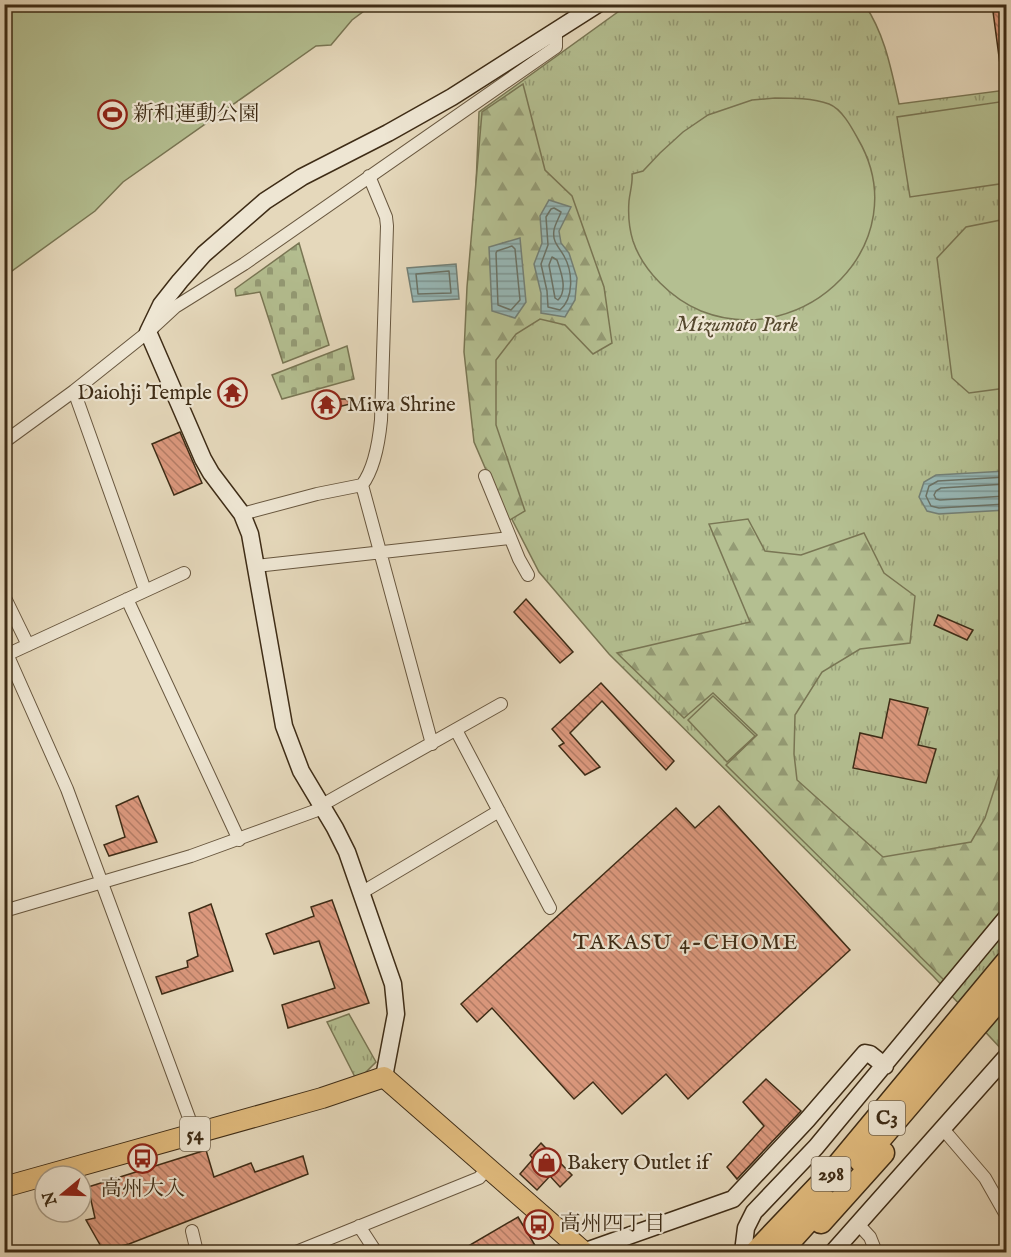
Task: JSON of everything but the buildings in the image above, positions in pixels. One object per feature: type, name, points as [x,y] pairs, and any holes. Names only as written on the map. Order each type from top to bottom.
[{"type":"highway","name":"298","points":[[756,1252],[834,1170],[1006,963]]},
{"type":"highway","name":"C3","points":[[764,1252],[895,1110],[1006,979]]},
{"type":"highway","name":"C3","points":[[780,1252],[891,1127],[1006,991]]},
{"type":"highway","name":"298","points":[[793,1252],[920,1112],[1006,1012]]},
{"type":"main road","name":"54","points":[[4,1187],[322,1098],[384,1077]]},
{"type":"main road","points":[[384,1077],[584,1252]]},
{"type":"street","points":[[384,1077],[394,1033],[396,999],[393,984],[347,852],[296,760],[284,726],[250,534],[243,514],[203,459],[148,332],[161,305],[192,267],[228,232],[265,201],[302,177],[388,133],[475,82],[598,4]]},
{"type":"street","points":[[4,442],[74,391],[148,332],[175,307],[219,280],[556,47],[556,30]]},
{"type":"street","points":[[243,514],[317,494],[362,485],[367,478],[381,420],[387,226],[386,216],[369,176]]},
{"type":"street","points":[[74,391],[145,590]]},
{"type":"street","points":[[485,477],[528,575]]},
{"type":"street","points":[[362,485],[432,744]]},
{"type":"street","points":[[256,566],[510,538]]},
{"type":"street","points":[[184,573],[6,655],[67,789],[104,883],[195,1134]]},
{"type":"street","points":[[4,596],[28,645]]},
{"type":"street","points":[[127,599],[238,840]]},
{"type":"street","points":[[4,911],[104,883],[238,840],[323,807],[501,704]]},
{"type":"street","points":[[456,730],[550,908]]},
{"type":"street","points":[[361,893],[499,811]]},
{"type":"street","points":[[743,1252],[746,1228],[754,1212],[816,1146],[885,1066],[1006,918]]},
{"type":"street","points":[[584,1252],[733,1199],[807,1120],[865,1053],[870,1054],[885,1066]]},
{"type":"street","points":[[832,1252],[859,1225],[1006,1057]]},
{"type":"street","points":[[943,1129],[985,1178],[1006,1215]]},
{"type":"street","points":[[296,1252],[479,1178],[488,1168]]},
{"type":"street","points":[[859,1225],[870,1237],[876,1252]]},
{"type":"street","points":[[359,1226],[376,1252]]},
{"type":"street","points":[[192,1231],[197,1252]]},
{"type":"green space","name":"新和運動公園","points":[[5,4],[372,5],[352,20],[331,45],[316,46],[123,182],[95,211],[5,276]]},
{"type":"green space","name":"Mizumoto Park","points":[[629,4],[865,5],[878,28],[899,104],[1006,90],[1006,1054],[933,976],[609,654],[539,572],[499,494],[474,235],[479,112]]},
{"type":"green space","points":[[523,84],[545,170],[572,196],[604,287],[612,343],[593,354],[565,325],[540,319],[516,334],[496,360],[496,425],[525,511],[508,521],[474,442],[464,352],[467,287],[482,112]]},
{"type":"green space","points":[[809,99],[834,106],[853,130],[873,178],[873,215],[862,249],[841,279],[812,302],[778,316],[740,320],[701,311],[690,306],[660,283],[638,252],[629,221],[632,174],[643,171],[683,132],[708,115],[752,100]]},
{"type":"green space","points":[[1006,101],[1006,183],[910,197],[897,117]]},
{"type":"green space","points":[[1006,219],[1006,388],[969,393],[952,378],[937,258],[966,227]]},
{"type":"green space","points":[[299,243],[329,345],[283,363],[260,292],[236,296],[235,289]]},
{"type":"green space","points":[[347,346],[354,379],[282,399],[272,375]]},
{"type":"green space","points":[[748,519],[765,551],[801,555],[864,533],[884,573],[915,596],[910,643],[860,649],[822,672],[795,715],[794,754],[797,780],[883,857],[971,842],[985,818],[1006,753],[1006,911],[948,984],[726,765],[757,735],[713,693],[684,718],[617,653],[750,622],[709,524]]},
{"type":"green space","points":[[713,696],[755,736],[727,762],[688,720]]},
{"type":"green space","points":[[349,1014],[376,1062],[357,1081],[327,1022]]},
{"type":"water","points":[[549,200],[571,207],[559,231],[561,243],[569,253],[577,278],[575,300],[565,317],[541,313],[541,293],[534,264],[542,243],[540,216]]},
{"type":"water","points":[[520,238],[526,302],[515,318],[492,311],[489,247]]},
{"type":"water","points":[[456,264],[459,299],[413,302],[407,268]]},
{"type":"water","points":[[1006,471],[1006,510],[939,514],[927,511],[919,497],[924,482],[936,475]]},
{"type":"place","name":"新和運動公園","points":[[112,114]]},
{"type":"place","name":"Daiohji Temple","points":[[233,393]]},
{"type":"place","name":"Miwa Shrine","points":[[326,405]]},
{"type":"place","name":"高州大入","points":[[143,1158]]},
{"type":"place","name":"Bakery Outlet if","points":[[546,1163]]},
{"type":"place","name":"高州四丁目","points":[[539,1224]]},
{"type":"district","name":"TAKASU 4-CHOME","points":[[686,943]]}]
